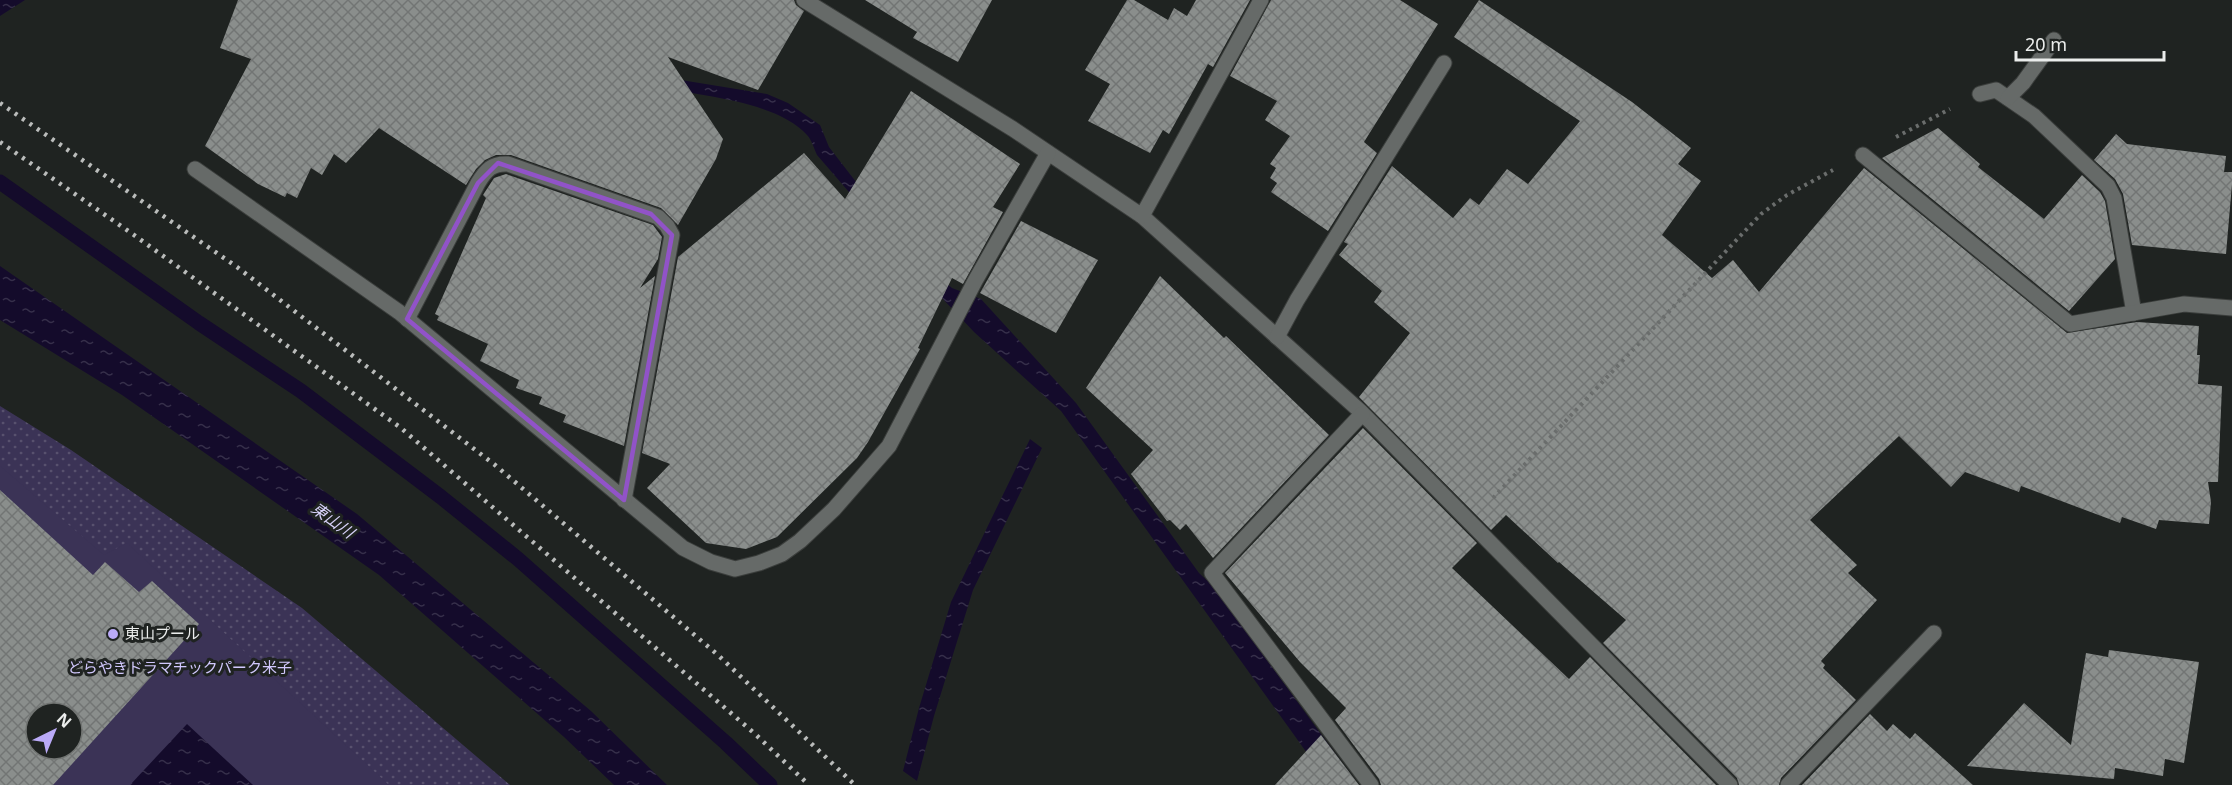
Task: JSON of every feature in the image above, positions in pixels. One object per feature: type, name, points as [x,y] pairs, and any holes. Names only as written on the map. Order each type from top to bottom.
[{"type":"street","points":[[804,0],[1048,153],[1142,216],[1362,414],[1730,785]]},
{"type":"street","points":[[1142,216],[1261,0]]},
{"type":"street","points":[[2008,98],[2023,83],[2054,40]]},
{"type":"street","points":[[1277,337],[1297,300],[1444,63]]},
{"type":"street","points":[[1980,94],[1996,90],[2034,116],[2108,186],[2114,198],[2134,313]]},
{"type":"street","points":[[195,169],[408,319],[683,548],[711,562],[735,568],[759,563],[782,554],[800,542],[834,508],[889,446],[975,281],[1048,153]]},
{"type":"street","points":[[1863,154],[2070,324],[2184,304],[2232,308]]},
{"type":"street","points":[[408,319],[478,183],[490,167],[508,164],[658,217],[672,235],[671,244],[624,500]]},
{"type":"street","points":[[1362,414],[1212,573],[1371,785]]},
{"type":"street","points":[[1788,785],[1934,633]]},
{"type":"path","points":[[1468,521],[1494,497],[1761,214],[1786,195],[1980,94]]},
{"type":"highlighted area","points":[[498,163],[651,214],[672,235],[624,500],[407,319],[478,183]]},
{"type":"green space","name":"東山プール","points":[[0,406],[71,450],[302,608],[510,785],[0,785]]},
{"type":"green space","name":"東山プール","points":[[0,466],[104,555],[127,543],[389,785],[0,785]]},
{"type":"water","points":[[0,0],[25,0],[0,16]]},
{"type":"water","points":[[681,80],[767,94],[788,103],[820,125],[829,147],[914,257],[952,288],[981,299],[1076,403],[1199,573],[1213,586],[1358,785],[1330,785],[1061,411],[974,332],[925,280],[817,155],[807,135],[794,124],[757,107],[654,87]]},
{"type":"water","name":"東山川","points":[[0,266],[357,514],[591,711],[667,785],[614,785],[564,737],[379,575],[122,395],[0,320]]},
{"type":"water","points":[[1030,439],[1042,448],[973,590],[934,716],[917,781],[903,771],[919,708],[951,602]]},
{"type":"water","points":[[187,724],[253,785],[130,785]]},
{"type":"building","points":[[238,0],[794,0],[796,5],[804,11],[758,90],[668,57],[723,139],[716,159],[678,225],[661,208],[511,155],[496,155],[485,160],[466,185],[379,128],[346,163],[334,154],[322,175],[311,168],[297,198],[287,193],[285,197],[258,184],[205,146],[251,59],[220,48]]},
{"type":"building","points":[[865,0],[992,0],[958,62],[913,38],[917,32]]},
{"type":"building","points":[[1127,0],[1134,0],[1168,20],[1174,8],[1187,16],[1196,0],[1250,0],[1213,67],[1208,64],[1169,134],[1163,130],[1150,153],[1088,121],[1110,84],[1085,70]]},
{"type":"building","points":[[1271,0],[1400,0],[1438,24],[1364,142],[1377,153],[1328,231],[1271,192],[1277,183],[1270,178],[1276,168],[1270,164],[1290,136],[1265,120],[1277,101],[1230,76]]},
{"type":"building","points":[[1479,0],[1632,102],[1691,148],[1678,164],[1701,181],[1662,235],[1712,278],[1733,260],[1759,292],[1864,168],[2067,333],[2137,322],[2199,326],[2198,384],[2222,386],[2218,482],[2208,482],[2211,502],[2209,524],[2159,520],[2156,529],[2122,517],[2120,523],[2021,486],[2019,492],[1965,472],[1951,487],[1899,436],[1810,520],[1857,565],[1848,573],[1877,600],[1821,661],[1825,665],[1823,668],[1856,700],[1781,778],[1779,785],[1739,785],[1737,778],[1603,643],[1626,620],[1558,563],[1506,515],[1491,530],[1359,397],[1410,333],[1374,302],[1382,291],[1339,255],[1348,244],[1344,242],[1392,166],[1453,218],[1470,198],[1479,205],[1507,169],[1528,184],[1580,121],[1454,37]]},
{"type":"building","points":[[911,91],[1020,164],[993,207],[1003,212],[963,284],[952,278],[918,348],[920,349],[857,458],[777,537],[746,549],[706,543],[647,488],[670,464],[642,453],[678,257],[804,153],[845,199]]},
{"type":"building","points":[[1938,128],[1980,164],[1978,167],[2044,219],[2082,175],[2100,192],[2105,201],[2115,259],[2069,311],[1882,158]]},
{"type":"building","points":[[2116,134],[2127,144],[2226,156],[2224,172],[2232,172],[2232,184],[2226,254],[2132,245],[2123,194],[2115,179],[2094,160]]},
{"type":"building","points":[[506,174],[653,225],[662,237],[658,259],[640,288],[655,276],[624,446],[563,422],[566,415],[539,404],[542,397],[516,388],[519,380],[480,361],[488,344],[437,320],[439,316],[435,314],[486,198],[483,195],[494,178]]},
{"type":"building","points":[[1021,221],[1098,260],[1056,333],[980,293]]},
{"type":"building","points":[[1160,276],[1329,435],[1213,558],[1186,524],[1180,530],[1170,520],[1167,521],[1131,474],[1153,450],[1086,388]]},
{"type":"building","points":[[1363,428],[1477,543],[1452,568],[1569,679],[1590,657],[1716,785],[1381,785],[1379,779],[1335,720],[1346,708],[1300,662],[1225,573]]},
{"type":"building","points":[[0,490],[93,575],[105,562],[139,592],[152,581],[199,624],[84,751],[84,701],[24,701],[24,761],[75,761],[53,785],[0,785]]},
{"type":"building","points":[[2109,650],[2199,662],[2184,763],[2165,759],[2163,776],[2115,768],[2114,779],[1967,766],[2024,703],[2071,745],[2086,653],[2108,657]]},
{"type":"building","points":[[1870,714],[1887,731],[1893,724],[1910,739],[1915,733],[1973,785],[1802,785]]},
{"type":"building","points":[[1321,735],[1359,785],[1275,785]]},
{"type":"waterway","points":[[0,182],[199,323],[301,391],[441,497],[518,559],[726,743],[770,785]]},
{"type":"railway","points":[[0,103],[237,267],[495,465],[718,655],[855,785]]},
{"type":"railway","points":[[0,142],[134,235],[401,428],[754,733],[809,785]]},
{"type":"place","name":"東山プール","points":[[113,634]]},
{"type":"park label","name":"どらやきドラマチックパーク米子","points":[[180,668]]}]
